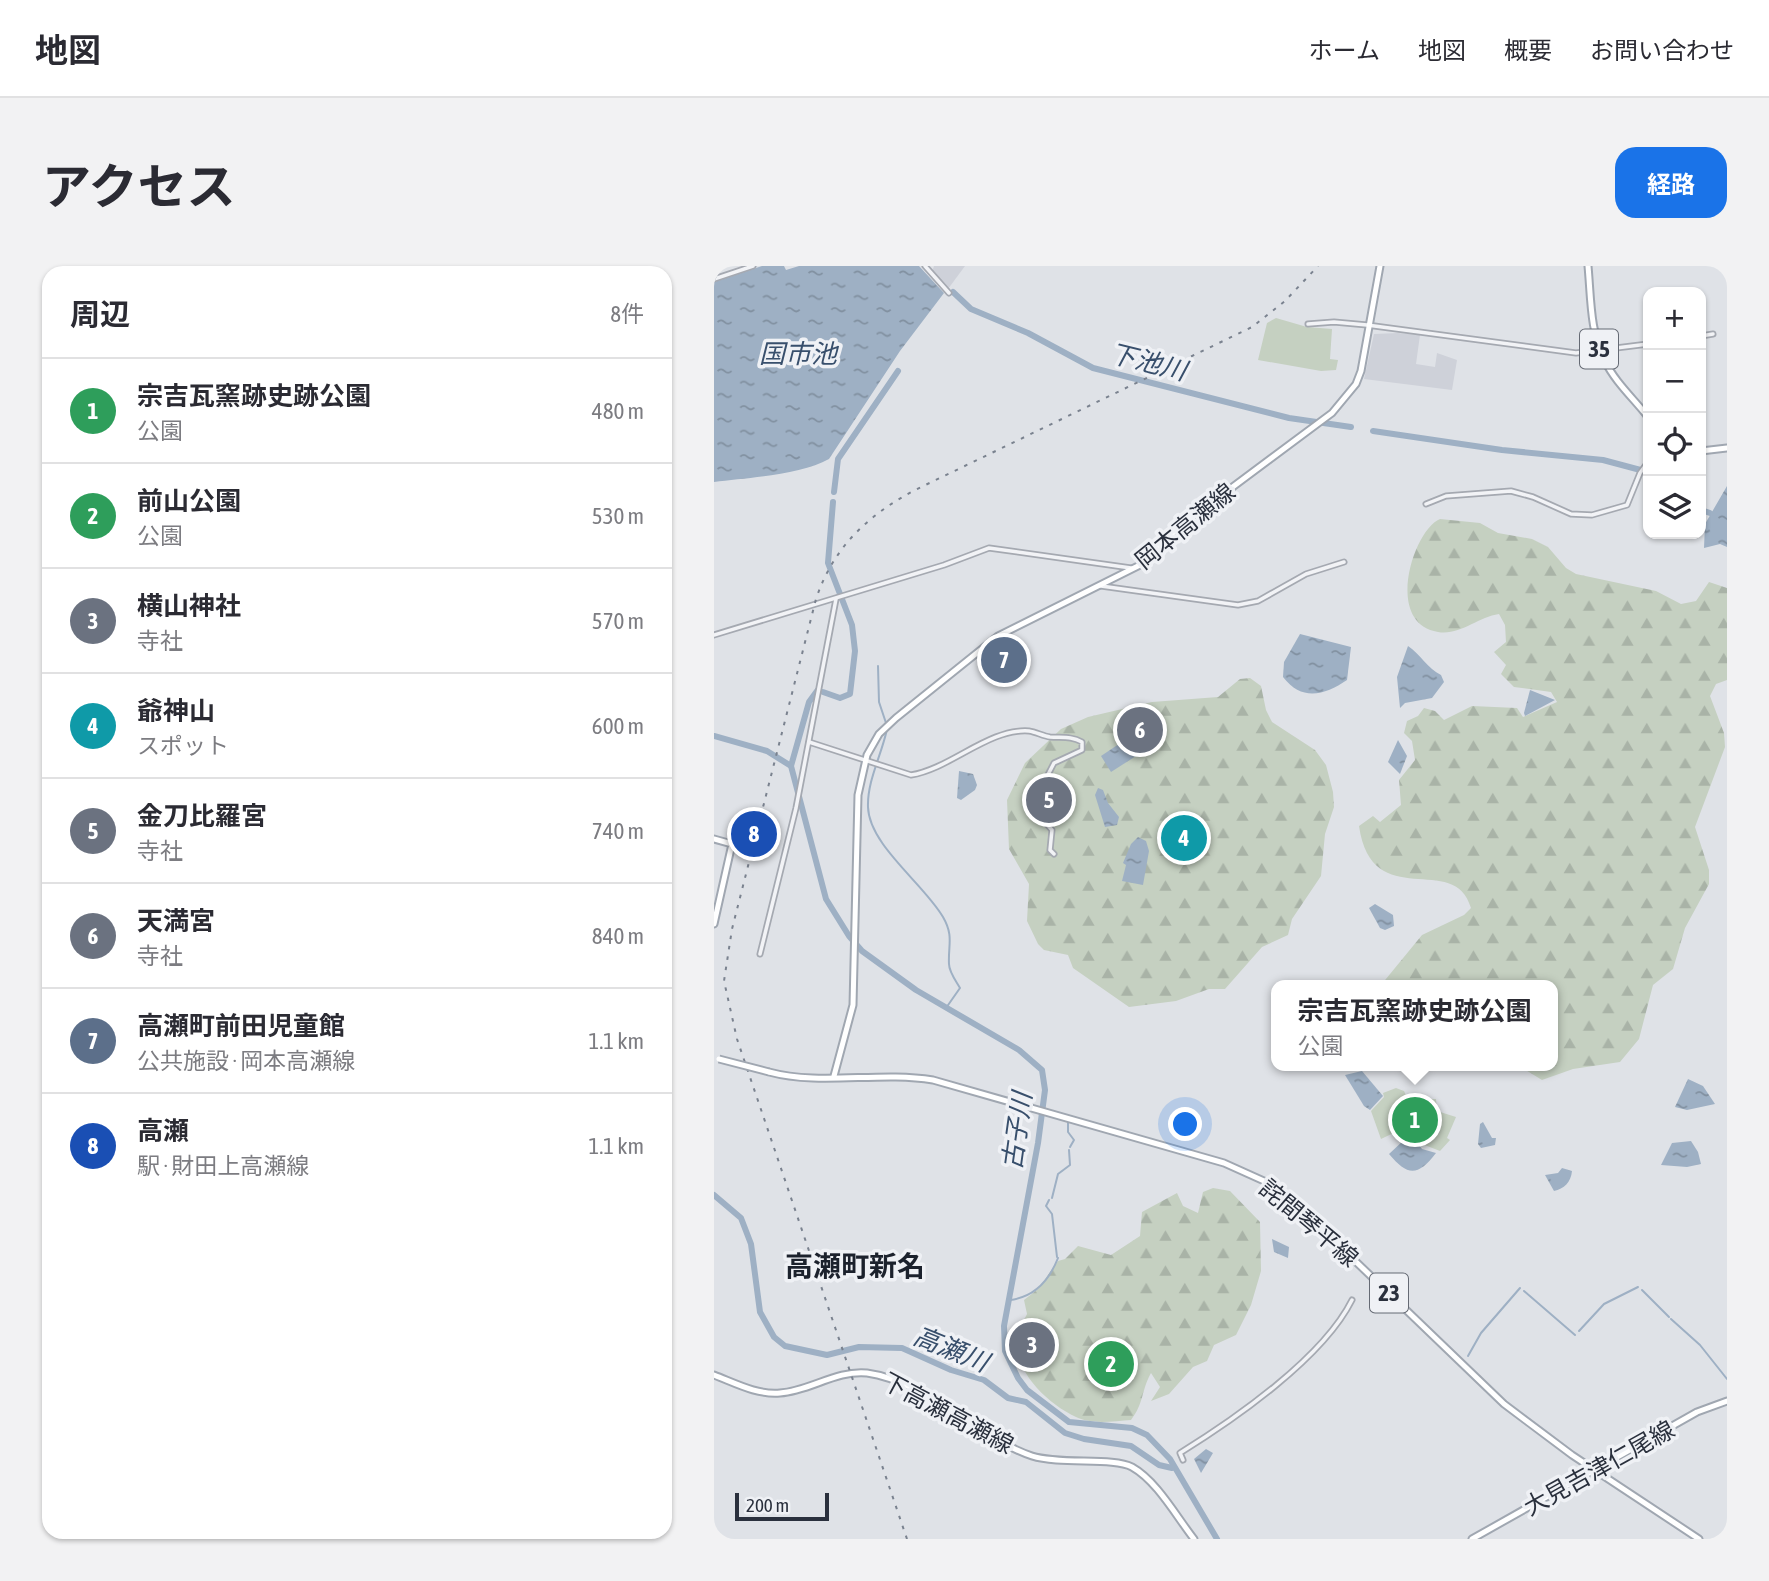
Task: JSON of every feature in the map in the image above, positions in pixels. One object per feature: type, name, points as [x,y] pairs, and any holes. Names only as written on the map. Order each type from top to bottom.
[{"type":"main road","name":"岡本高瀬線","points":[[834,1076],[853,1004],[858,795],[871,746],[888,725],[998,636],[1136,569],[1187,521],[1344,401],[1356,384],[1371,327],[1380,266]]},
{"type":"main road","name":"35","points":[[1588,266],[1594,324],[1600,351],[1613,374],[1645,413]]},
{"type":"main road","points":[[1706,450],[1727,448]]},
{"type":"main road","points":[[714,839],[732,844],[714,923]]},
{"type":"main road","name":"詫間琴平線","points":[[716,1058],[800,1078],[912,1076],[1224,1163],[1264,1181],[1299,1207],[1504,1404],[1595,1470],[1699,1539]]},
{"type":"main road","name":"下高瀬高瀬線","points":[[714,1375],[771,1393],[795,1391],[842,1375],[858,1373],[883,1377],[956,1413],[986,1436],[1025,1453],[1049,1460],[1130,1466],[1150,1483],[1194,1539]]},
{"type":"main road","name":"大見吉津仁尾線","points":[[1472,1539],[1697,1412],[1727,1401]]},
{"type":"street","points":[[714,279],[753,266]]},
{"type":"street","points":[[925,266],[949,293]]},
{"type":"street","points":[[1308,324],[1334,322],[1576,353],[1643,345]]},
{"type":"street","points":[[1706,335],[1713,334]]},
{"type":"street","points":[[1426,504],[1446,496],[1511,491],[1532,497],[1566,513],[1592,515],[1627,505],[1643,469]]},
{"type":"street","points":[[714,635],[836,599],[989,548],[1136,569]]},
{"type":"street","points":[[1101,586],[1238,605],[1258,601],[1306,574],[1344,562]]},
{"type":"street","points":[[760,954],[802,780],[836,599]]},
{"type":"street","points":[[809,742],[901,773],[927,772],[983,744],[1028,731],[1048,737],[1074,738],[1082,742],[1082,750],[1054,763],[1035,800],[1037,813],[1052,830],[1050,850],[1054,854]]},
{"type":"street","points":[[1183,1460],[1180,1453],[1231,1422],[1310,1355],[1341,1320],[1352,1300]]},
{"type":"shaded area","points":[[934,266],[965,266],[948,289],[932,272]]},
{"type":"shaded area","points":[[1374,334],[1420,335],[1416,364],[1435,367],[1437,353],[1457,360],[1452,390],[1364,379]]},
{"type":"green space","points":[[1276,318],[1307,327],[1332,329],[1330,359],[1338,360],[1336,370],[1321,371],[1258,360],[1267,323]]},
{"type":"green space","points":[[1440,519],[1480,523],[1498,533],[1532,539],[1548,547],[1566,568],[1576,574],[1656,591],[1681,604],[1696,601],[1709,582],[1727,588],[1727,680],[1716,684],[1710,696],[1724,733],[1725,747],[1695,827],[1709,870],[1709,884],[1685,928],[1673,969],[1653,985],[1639,1039],[1620,1062],[1573,1069],[1542,1080],[1527,1071],[1558,1071],[1558,980],[1385,980],[1422,935],[1464,915],[1471,908],[1462,891],[1449,883],[1396,876],[1380,868],[1367,853],[1359,826],[1373,816],[1380,822],[1401,805],[1399,780],[1415,760],[1412,741],[1404,733],[1407,721],[1418,716],[1424,708],[1435,711],[1444,720],[1472,706],[1517,708],[1523,717],[1557,702],[1551,692],[1514,687],[1501,674],[1506,665],[1494,652],[1506,642],[1505,625],[1499,614],[1461,629],[1438,632],[1421,625],[1411,612],[1408,595],[1413,557],[1430,526]]},
{"type":"green space","points":[[1250,678],[1261,686],[1266,710],[1272,722],[1315,750],[1326,765],[1334,807],[1325,834],[1321,876],[1292,919],[1288,935],[1262,947],[1225,989],[1209,989],[1176,1001],[1129,1007],[1073,968],[1068,955],[1044,950],[1038,944],[1027,921],[1029,884],[1009,849],[1007,800],[1025,763],[1061,729],[1088,717],[1152,702],[1218,697],[1240,679]]},
{"type":"green space","points":[[1396,1088],[1404,1091],[1408,1100],[1436,1099],[1437,1111],[1456,1117],[1447,1138],[1450,1140],[1440,1151],[1422,1144],[1408,1126],[1381,1139],[1371,1111],[1384,1097],[1383,1093]]},
{"type":"green space","points":[[1213,1188],[1230,1191],[1260,1222],[1261,1271],[1251,1305],[1236,1335],[1214,1345],[1207,1361],[1193,1367],[1169,1394],[1151,1401],[1160,1387],[1151,1373],[1131,1420],[1089,1421],[1065,1411],[1044,1395],[1027,1375],[1021,1363],[1016,1335],[1027,1314],[1024,1300],[1038,1289],[1058,1261],[1065,1259],[1078,1246],[1111,1255],[1140,1236],[1142,1212],[1177,1193],[1183,1206],[1198,1213],[1203,1192]]},
{"type":"green space","points":[[1125,1347],[1132,1366],[1096,1379],[1088,1355],[1101,1350]]},
{"type":"water","name":"国市池","points":[[762,266],[784,266],[786,270],[799,266],[919,266],[944,293],[900,351],[829,459],[789,472],[714,482],[714,282]]},
{"type":"water","points":[[1727,486],[1727,547],[1720,544],[1704,548],[1706,522]]},
{"type":"water","points":[[1300,634],[1351,647],[1347,680],[1314,694],[1290,685],[1283,677],[1284,662]]},
{"type":"water","points":[[1408,646],[1441,675],[1444,682],[1432,698],[1405,703],[1400,708],[1397,677]]},
{"type":"water","points":[[1530,690],[1555,700],[1525,716]]},
{"type":"water","points":[[1125,740],[1136,756],[1111,772],[1101,756]]},
{"type":"water","points":[[1398,740],[1407,756],[1400,774],[1388,762]]},
{"type":"water","points":[[959,771],[973,774],[977,785],[975,790],[961,800],[957,798]]},
{"type":"water","points":[[1098,788],[1103,790],[1108,803],[1119,817],[1117,825],[1105,827],[1095,795]]},
{"type":"water","points":[[1138,837],[1146,841],[1149,851],[1143,885],[1122,881],[1126,865],[1123,863],[1131,844]]},
{"type":"water","points":[[1375,904],[1393,915],[1394,926],[1385,930],[1380,928],[1369,908]]},
{"type":"water","points":[[1362,1071],[1383,1096],[1370,1110],[1364,1106],[1345,1075]]},
{"type":"water","points":[[1688,1079],[1703,1086],[1715,1104],[1687,1110],[1675,1107]]},
{"type":"water","points":[[1483,1122],[1492,1138],[1496,1138],[1495,1145],[1481,1148],[1478,1144],[1480,1124]]},
{"type":"water","points":[[1408,1129],[1422,1149],[1436,1153],[1418,1170],[1407,1170],[1389,1154],[1404,1140],[1403,1131]]},
{"type":"water","points":[[1691,1141],[1701,1164],[1687,1167],[1661,1165],[1672,1143]]},
{"type":"water","points":[[1562,1168],[1572,1171],[1569,1182],[1554,1191],[1545,1175],[1558,1173]]},
{"type":"water","points":[[1272,1239],[1289,1247],[1288,1258],[1274,1252]]},
{"type":"water","points":[[1206,1449],[1213,1453],[1201,1473],[1194,1459]]},
{"type":"waterway","name":"下池川","points":[[953,292],[971,309],[1028,333],[1093,368],[1289,418],[1351,427]]},
{"type":"waterway","name":"下池川","points":[[834,492],[838,459],[898,371]]},
{"type":"waterway","name":"下池川","points":[[1373,431],[1502,450],[1603,460],[1643,471]]},
{"type":"waterway","name":"下池川","points":[[823,692],[840,698],[850,694],[855,651],[852,625],[828,563],[833,502]]},
{"type":"waterway","name":"下池川","points":[[1706,512],[1710,513]]},
{"type":"waterway","points":[[878,666],[879,702],[886,723]]},
{"type":"waterway","name":"下池川","points":[[791,766],[809,702],[817,691]]},
{"type":"waterway","points":[[887,729],[870,787],[868,807],[877,836],[934,904],[946,924],[949,935],[949,967],[960,988],[946,1008]]},
{"type":"waterway","name":"古子川","points":[[714,736],[767,751],[791,766],[826,899],[849,936],[862,951],[916,990],[1019,1050],[1042,1070],[1045,1090],[1038,1143],[1004,1326],[1005,1351],[1027,1390],[1069,1422],[1132,1428],[1147,1435],[1170,1459],[1217,1539]]},
{"type":"waterway","points":[[1068,1122],[1068,1132],[1074,1140],[1070,1147]]},
{"type":"waterway","points":[[1052,1198],[1058,1174],[1070,1165],[1069,1150]]},
{"type":"waterway","name":"高瀬川","points":[[714,1195],[741,1218],[751,1244],[760,1312],[774,1337],[785,1346],[827,1355],[859,1347],[902,1348],[951,1370],[984,1380],[1008,1398],[1026,1402],[1065,1433],[1084,1439],[1131,1446],[1159,1465],[1172,1468]]},
{"type":"waterway","points":[[1049,1200],[1046,1206],[1052,1214],[1057,1257]]},
{"type":"waterway","points":[[1010,1300],[1026,1295],[1040,1286],[1058,1258]]},
{"type":"waterway","points":[[1579,1331],[1604,1304],[1638,1287]]},
{"type":"waterway","points":[[1468,1356],[1481,1333],[1520,1288]]},
{"type":"waterway","points":[[1642,1290],[1669,1317]]},
{"type":"waterway","points":[[1524,1291],[1575,1335]]},
{"type":"waterway","points":[[1671,1319],[1700,1345],[1727,1379]]},
{"type":"railway","points":[[907,1539],[737,1039],[724,981],[732,929],[816,599],[842,549],[867,523],[896,501],[1252,327],[1285,301],[1318,266]]},
{"type":"place","name":"高瀬町前田児童館","points":[[1004,660]]},
{"type":"place","name":"天満宮","points":[[1140,730]]},
{"type":"place","name":"金刀比羅宮","points":[[1049,800]]},
{"type":"place","name":"高瀬","points":[[754,834]]},
{"type":"place","name":"爺神山","points":[[1184,838]]},
{"type":"place","name":"宗吉瓦窯跡史跡公園","points":[[1415,1120]]},
{"type":"place","name":"横山神社","points":[[1032,1345]]},
{"type":"place","name":"前山公園","points":[[1111,1364]]},
{"type":"district","name":"高瀬町新名","points":[[855,1266]]}]
